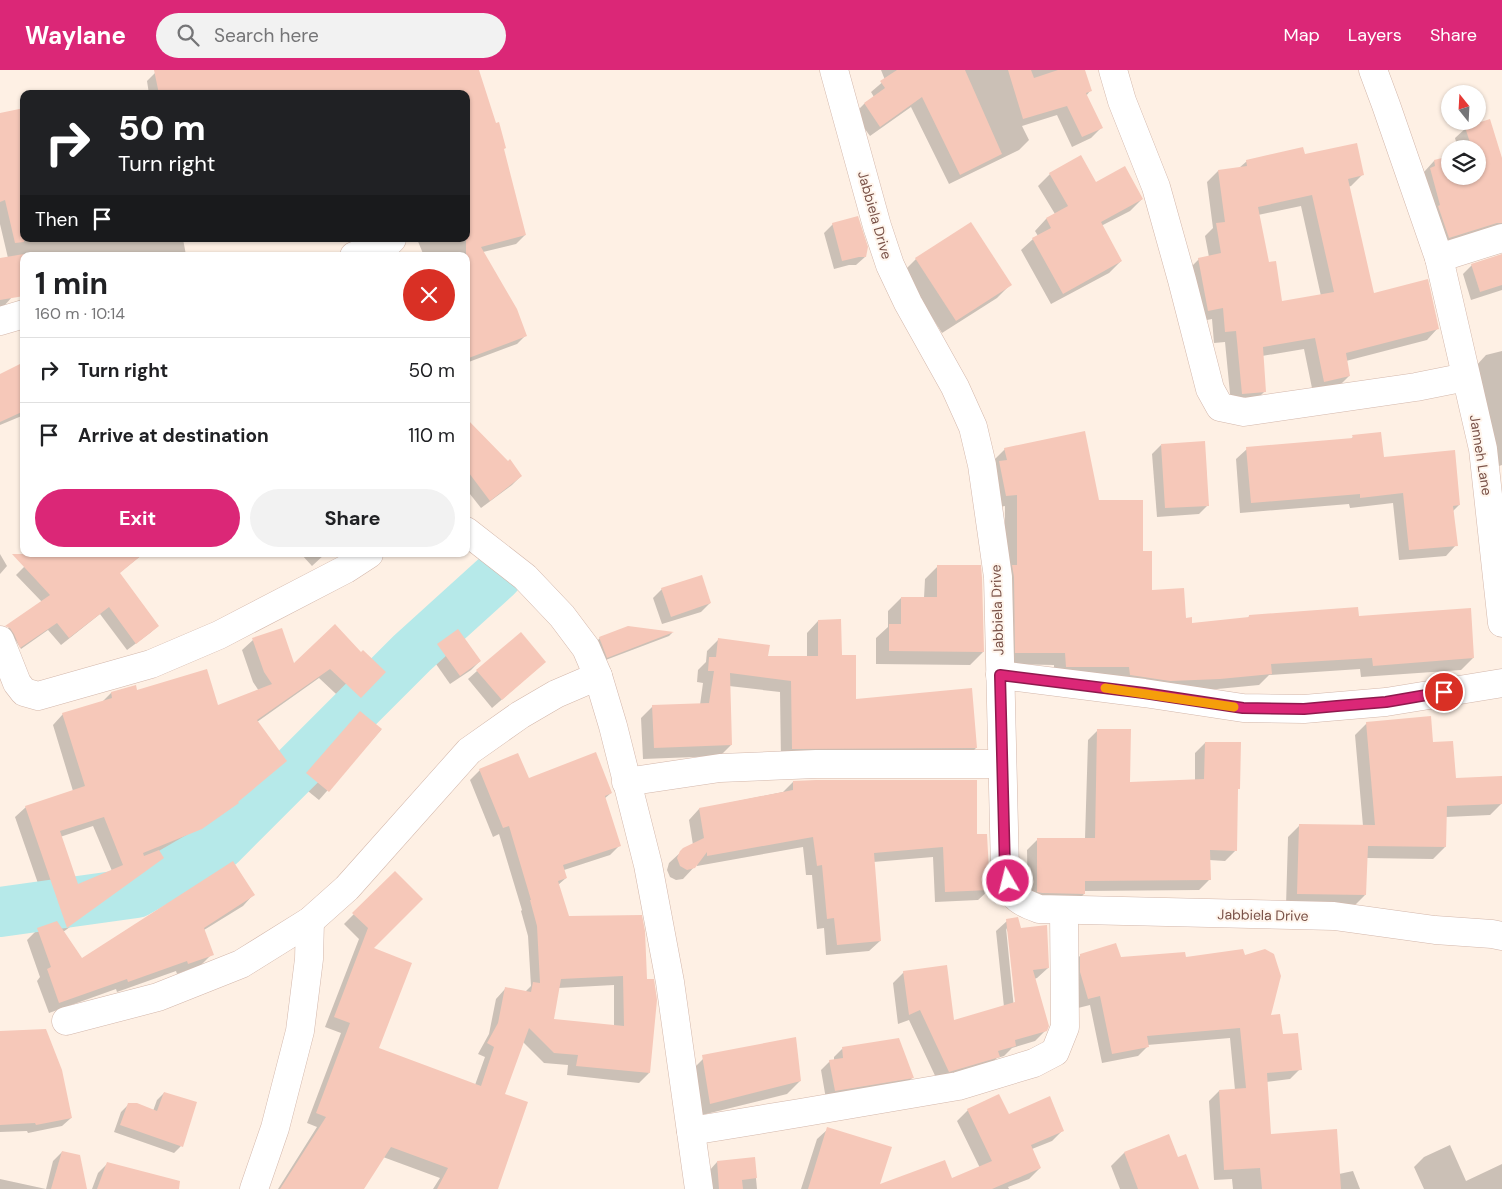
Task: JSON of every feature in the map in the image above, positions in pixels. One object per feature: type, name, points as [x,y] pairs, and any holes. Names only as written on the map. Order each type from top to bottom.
[{"type":"street","name":"Jabbiela Drive","points":[[834,70],[877,226],[890,265],[908,303],[955,387],[973,427],[982,465],[998,577],[1005,870],[1011,891],[1020,902],[1039,909],[1334,916],[1434,930],[1502,936]]},
{"type":"street","points":[[1112,70],[1122,101],[1156,187],[1210,389],[1220,407],[1244,412],[1466,377]]},
{"type":"street","name":"Janneh Lane","points":[[1373,70],[1439,258],[1482,450],[1502,622]]},
{"type":"street","points":[[1439,258],[1502,238]]},
{"type":"street","points":[[364,252],[389,242]]},
{"type":"street","points":[[0,321],[20,315]]},
{"type":"street","points":[[470,534],[525,577],[562,616],[586,648],[598,676],[613,726],[648,865],[670,982],[699,1189]]},
{"type":"street","points":[[0,640],[17,682],[24,692],[38,696],[151,664],[219,635],[346,569],[364,557]]},
{"type":"street","points":[[1000,675],[1144,693],[1243,708],[1304,709],[1386,702],[1502,683]]},
{"type":"street","points":[[66,1021],[158,997],[241,964],[310,921],[347,888],[469,751],[527,710],[556,694],[598,676]]},
{"type":"street","points":[[626,782],[730,768],[816,764],[1002,764]]},
{"type":"street","points":[[690,1131],[958,1086],[1034,1063],[1056,1052],[1065,1027],[1064,910]]},
{"type":"street","points":[[254,1189],[275,1128],[300,1031],[309,959],[310,921]]},
{"type":"building","points":[[154,70],[479,70],[496,123],[499,122],[526,235],[481,247],[517,309],[527,336],[470,357],[470,252],[466,252],[466,242],[470,242],[470,90],[158,90]]},
{"type":"building","points":[[897,70],[965,70],[1002,154],[960,175],[922,97],[880,127],[864,103],[885,88],[880,81]]},
{"type":"building","points":[[1008,70],[1031,70],[1034,78],[1058,70],[1085,70],[1092,91],[1086,93],[1103,128],[1082,137],[1067,106],[1023,119]]},
{"type":"building","points":[[20,109],[20,242],[24,242],[15,243],[5,200],[0,202],[0,113]]},
{"type":"building","points":[[1490,119],[1502,158],[1502,223],[1449,238],[1438,206],[1440,205],[1430,168],[1435,166],[1434,160],[1441,158],[1441,185],[1486,185],[1486,140],[1469,140],[1466,130],[1486,130],[1486,120]]},
{"type":"building","points":[[1357,143],[1364,175],[1348,179],[1374,293],[1428,279],[1439,329],[1346,353],[1350,376],[1324,382],[1315,338],[1263,347],[1266,392],[1242,394],[1236,331],[1225,332],[1223,308],[1208,311],[1198,258],[1221,253],[1216,223],[1225,222],[1218,170],[1247,166],[1246,160],[1303,147],[1305,154]],"holes":[[[1312,195],[1334,292],[1282,301],[1276,261],[1269,262],[1258,207]]]},
{"type":"building","points":[[1081,155],[1096,182],[1125,166],[1143,199],[1101,222],[1122,261],[1063,294],[1032,238],[1051,228],[1046,218],[1068,206],[1049,173]]},
{"type":"building","points":[[858,216],[868,247],[866,257],[842,261],[832,223]]},
{"type":"building","points":[[971,222],[1012,285],[956,321],[915,258]]},
{"type":"building","points":[[1502,254],[1502,285],[1480,292],[1471,264]]},
{"type":"building","points":[[20,255],[20,297],[0,300],[0,258]]},
{"type":"building","points":[[20,364],[20,413],[0,422],[0,374]]},
{"type":"building","points":[[470,422],[508,461],[510,459],[522,476],[490,501],[470,474]]},
{"type":"building","points":[[1085,431],[1099,500],[1143,500],[1143,551],[1152,551],[1152,590],[1184,588],[1186,618],[1192,617],[1192,623],[1249,617],[1249,615],[1358,607],[1359,616],[1471,608],[1474,658],[1373,666],[1372,658],[1271,664],[1272,674],[1170,681],[1130,675],[1129,667],[1066,667],[1065,653],[1015,653],[1014,577],[1012,565],[1017,565],[1017,495],[1006,496],[999,461],[1007,460],[1004,448]]},
{"type":"building","points":[[1381,432],[1384,457],[1455,450],[1460,505],[1453,506],[1458,546],[1409,550],[1403,493],[1360,498],[1360,494],[1251,503],[1246,447],[1353,438],[1352,435]]},
{"type":"building","points":[[1205,441],[1209,506],[1165,508],[1161,444]]},
{"type":"building","points":[[12,554],[20,554],[20,557],[139,557],[120,573],[159,626],[136,644],[109,607],[69,638],[57,623],[20,648],[10,628],[5,626],[50,595]]},
{"type":"building","points":[[937,565],[981,565],[984,652],[889,651],[889,624],[901,624],[901,597],[937,597]]},
{"type":"building","points":[[702,575],[711,603],[671,617],[661,588]]},
{"type":"building","points":[[841,619],[842,655],[856,655],[856,699],[972,688],[977,748],[792,749],[791,681],[730,673],[732,745],[654,748],[652,705],[709,703],[714,671],[708,671],[709,657],[716,657],[718,638],[770,645],[768,656],[818,656],[818,620]]},
{"type":"building","points":[[335,624],[361,652],[363,650],[386,672],[361,698],[330,669],[257,720],[287,761],[239,803],[202,829],[143,853],[144,856],[159,850],[164,858],[67,928],[25,806],[85,786],[62,713],[112,698],[111,692],[136,685],[137,690],[207,669],[218,705],[272,684],[264,672],[252,638],[282,628],[294,663]],"holes":[[[104,817],[123,865],[78,884],[60,831]]]},
{"type":"building","points":[[628,626],[674,632],[607,658],[599,637]]},
{"type":"building","points":[[458,629],[481,661],[460,676],[437,644]]},
{"type":"building","points":[[521,632],[546,662],[502,700],[476,670]]},
{"type":"building","points":[[360,711],[382,729],[329,792],[306,773]]},
{"type":"building","points":[[1431,716],[1433,742],[1453,741],[1456,778],[1502,776],[1502,804],[1447,806],[1446,847],[1368,846],[1366,895],[1297,894],[1299,824],[1375,825],[1366,722]]},
{"type":"building","points":[[1097,729],[1131,729],[1130,782],[1204,779],[1205,742],[1241,742],[1237,851],[1210,850],[1211,880],[1085,881],[1085,894],[1037,892],[1037,838],[1095,838]]},
{"type":"building","points":[[596,752],[612,793],[605,796],[621,846],[563,865],[567,878],[558,881],[569,916],[642,915],[645,931],[647,979],[654,979],[657,1000],[650,1073],[576,1066],[578,1055],[554,1053],[529,1028],[505,1094],[528,1102],[498,1189],[437,1189],[448,1168],[391,1147],[364,1189],[280,1189],[326,1117],[316,1113],[350,1023],[334,1017],[368,928],[352,913],[395,871],[423,899],[374,948],[412,963],[379,1048],[481,1086],[494,1047],[487,1043],[498,1023],[505,987],[531,992],[533,982],[540,983],[537,926],[531,900],[509,826],[503,828],[479,769],[518,753],[529,778]],"holes":[[[623,976],[624,1026],[554,1019],[561,979]]]},
{"type":"building","points":[[977,780],[977,834],[987,834],[990,890],[945,892],[943,847],[874,853],[881,941],[837,945],[834,918],[827,919],[822,865],[817,866],[813,837],[707,856],[707,852],[695,868],[687,870],[680,866],[677,858],[680,851],[704,838],[699,808],[793,790],[793,781]]},
{"type":"building","points":[[233,861],[255,895],[204,928],[214,955],[188,964],[187,961],[128,982],[127,979],[59,1003],[47,969],[51,967],[37,928],[57,921],[82,958]]},
{"type":"building","points":[[1018,917],[1021,928],[1047,925],[1049,968],[1033,970],[1049,1026],[1047,1031],[1015,1040],[1016,1046],[998,1051],[1000,1057],[949,1072],[920,1010],[909,1015],[903,971],[947,965],[954,1020],[1015,1002],[1006,919]]},
{"type":"building","points":[[1116,943],[1121,957],[1185,952],[1186,957],[1243,949],[1245,955],[1265,949],[1274,954],[1281,976],[1271,1015],[1280,1014],[1283,1034],[1298,1033],[1302,1070],[1267,1073],[1271,1134],[1337,1129],[1341,1189],[1262,1189],[1260,1168],[1224,1170],[1219,1090],[1246,1088],[1240,1028],[1147,1036],[1149,1047],[1112,1054],[1100,996],[1088,999],[1080,972],[1080,954]]},
{"type":"building","points":[[46,1029],[62,1070],[72,1118],[36,1125],[35,1123],[0,1125],[0,1031]]},
{"type":"building","points":[[796,1037],[801,1081],[710,1104],[702,1055]]},
{"type":"building","points":[[899,1038],[914,1078],[835,1091],[829,1060],[843,1058],[842,1047]]},
{"type":"building","points":[[164,1092],[197,1102],[183,1147],[120,1125],[128,1103],[137,1103],[157,1111]]},
{"type":"building","points":[[999,1094],[1009,1114],[1050,1096],[1064,1131],[1031,1145],[1041,1168],[992,1189],[808,1189],[827,1127],[892,1147],[880,1184],[945,1160],[952,1178],[992,1161],[967,1109]]},
{"type":"building","points":[[1169,1134],[1178,1157],[1186,1154],[1199,1189],[1138,1189],[1124,1152]]},
{"type":"building","points":[[62,1151],[80,1155],[87,1189],[51,1189]]},
{"type":"building","points":[[755,1157],[757,1178],[742,1180],[743,1189],[719,1189],[717,1161]]},
{"type":"building","points":[[107,1162],[180,1181],[179,1189],[97,1189]]},
{"type":"waterway","points":[[0,912],[136,893],[221,844],[412,653],[497,576]]},
{"type":"slow traffic","points":[[1105,688],[1234,707]]},
{"type":"route","points":[[1008,881],[1005,870],[1000,675],[1144,693],[1243,708],[1304,709],[1386,702],[1444,692]]}]
